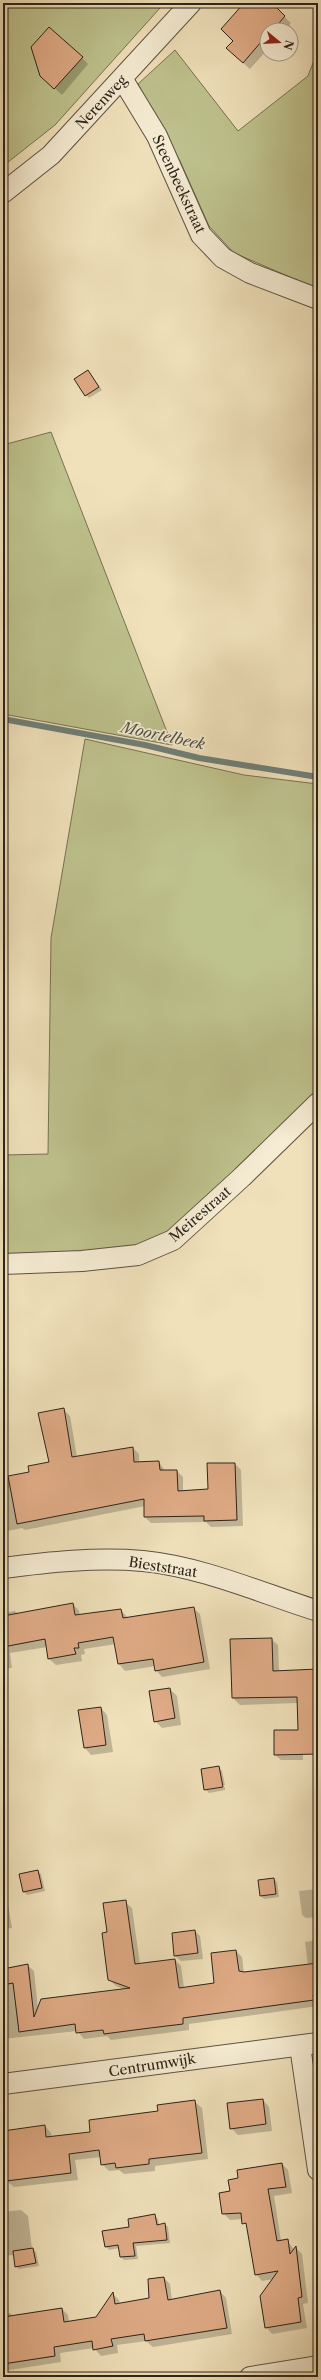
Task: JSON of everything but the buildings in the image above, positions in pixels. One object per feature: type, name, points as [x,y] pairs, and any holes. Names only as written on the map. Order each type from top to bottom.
[{"type":"street","name":"Nerenweg","points":[[3,193],[51,155],[123,80],[191,3]]},
{"type":"street","name":"Steenbeekstraat","points":[[123,80],[157,136],[201,235],[223,258],[250,274],[318,299]]},
{"type":"street","name":"Meirestraat","points":[[3,1264],[82,1261],[138,1255],[173,1240],[242,1177],[318,1102]]},
{"type":"street","name":"Bieststraat","points":[[3,1568],[65,1560],[143,1561],[202,1573],[318,1612]]},
{"type":"street","name":"Centrumwijk","points":[[3,2084],[309,2044],[318,2170]]},
{"type":"street","points":[[250,2377],[318,2366]]},
{"type":"green space","points":[[3,3],[154,3],[160,8],[55,125],[3,166]]},
{"type":"green space","points":[[175,50],[238,131],[308,76],[318,50],[318,289],[234,253],[209,226],[180,161],[138,84]]},
{"type":"green space","points":[[51,432],[172,745],[3,714],[3,445]]},
{"type":"green space","points":[[85,739],[244,775],[318,784],[318,1092],[176,1226],[153,1241],[106,1253],[3,1256],[3,1155],[48,1154],[51,938]]},
{"type":"waterway","name":"Moortelbeek","points":[[3,719],[145,745],[199,758],[318,777]]}]
